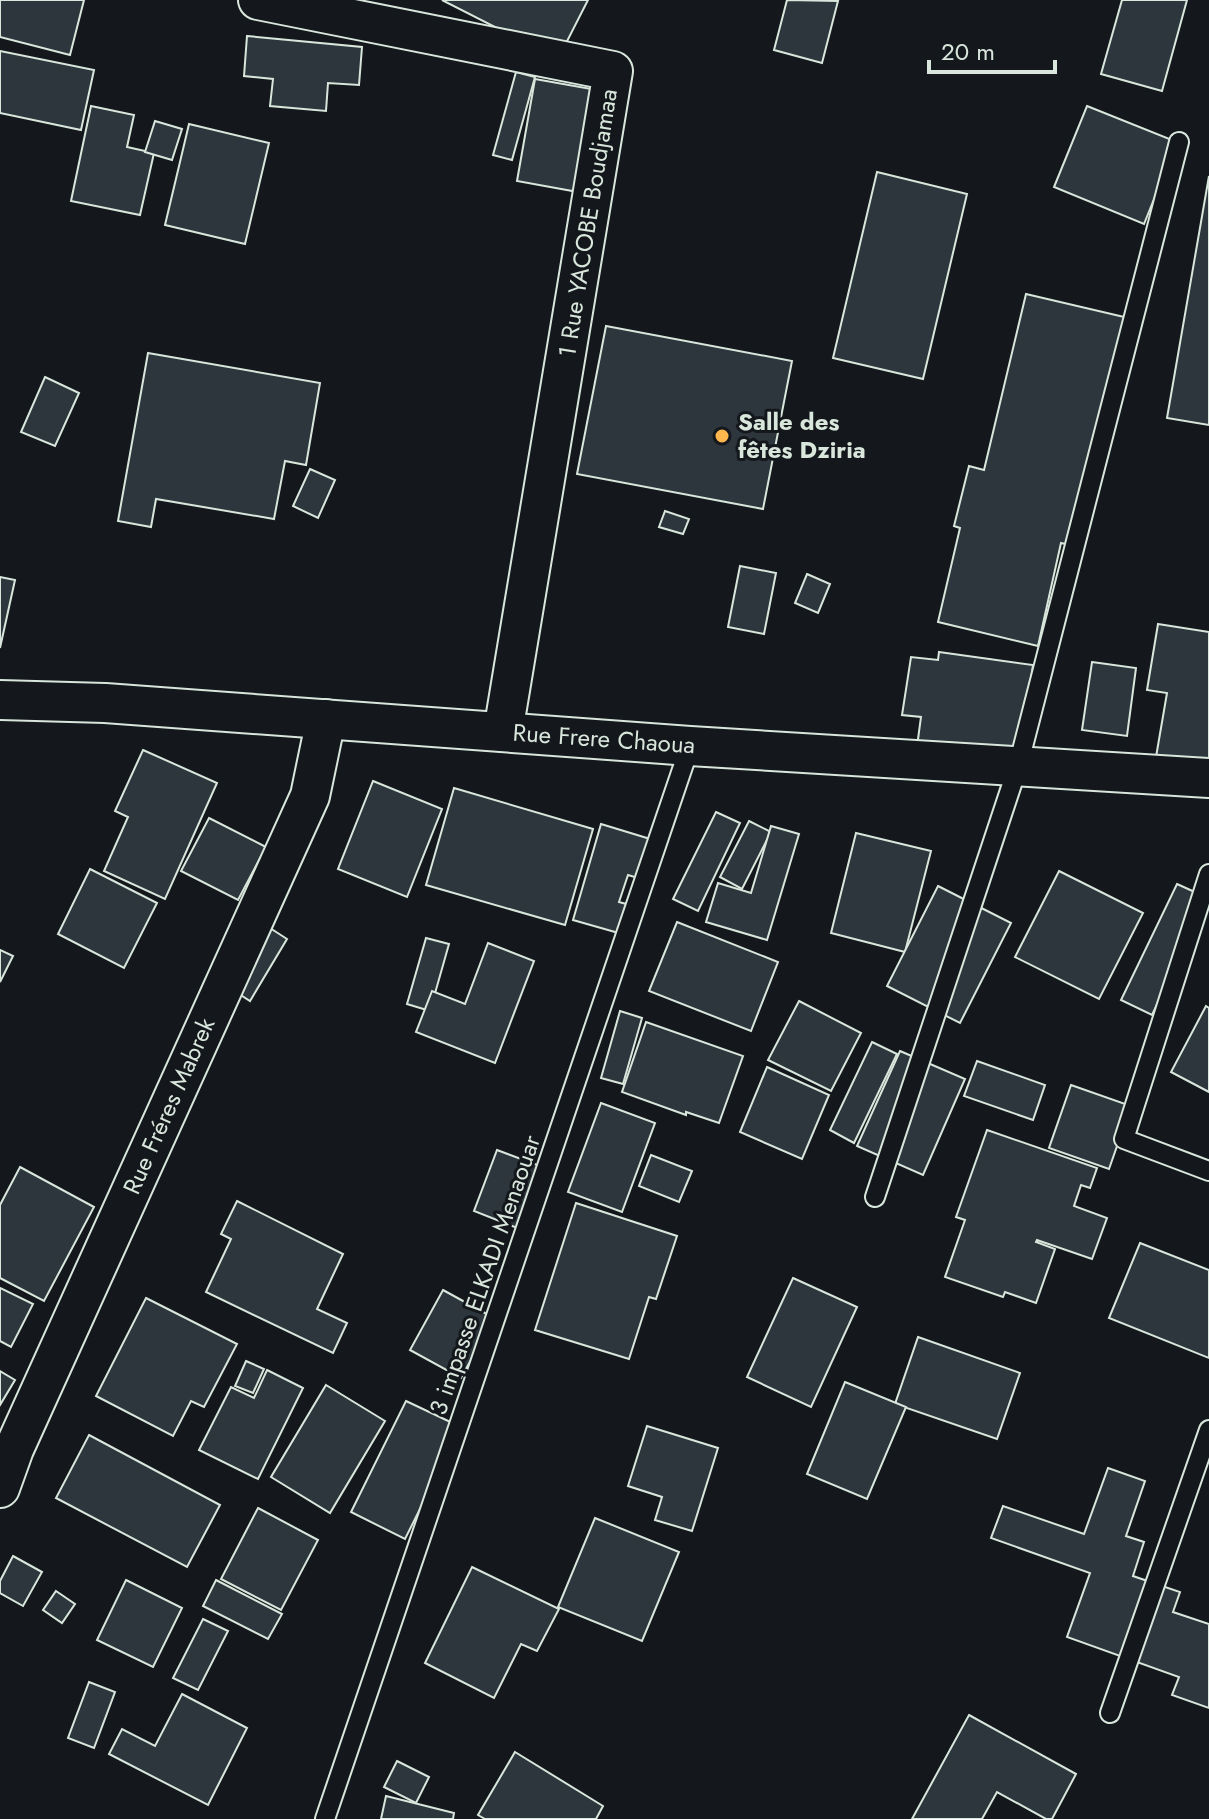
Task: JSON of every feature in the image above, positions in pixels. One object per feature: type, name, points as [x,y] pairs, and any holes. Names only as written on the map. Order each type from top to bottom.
[{"type":"street","name":"1 Rue YACOBE Boudjamaa","points":[[258,0],[613,71],[503,732]]},
{"type":"street","name":"Rue Frere Chaoua","points":[[0,700],[105,703],[690,746],[1209,778]]},
{"type":"street","name":"Rue Fréres Mabrek","points":[[0,1488],[14,1449],[310,796],[326,719]]},
{"type":"lane","points":[[875,1197],[1018,766],[1179,142]]},
{"type":"lane","name":"3 impasse ELKADI Menaouar","points":[[325,1819],[690,746]]},
{"type":"lane","points":[[1209,874],[1124,1139],[1209,1171]]},
{"type":"lane","points":[[1110,1713],[1209,1430]]},
{"type":"building","points":[[0,0],[84,0],[70,55],[0,37]]},
{"type":"building","points":[[442,0],[588,0],[558,59]]},
{"type":"building","points":[[787,0],[838,1],[822,63],[774,50]]},
{"type":"building","points":[[1122,0],[1187,0],[1162,91],[1101,74]]},
{"type":"building","points":[[247,36],[362,47],[359,85],[328,83],[326,111],[270,106],[273,79],[244,76]]},
{"type":"building","points":[[0,51],[94,70],[81,130],[0,113]]},
{"type":"building","points":[[516,72],[535,77],[512,160],[493,155]]},
{"type":"building","points":[[535,79],[597,90],[578,192],[517,181]]},
{"type":"building","points":[[91,106],[134,115],[127,147],[154,153],[140,215],[71,201]]},
{"type":"building","points":[[1087,106],[1177,142],[1144,224],[1054,187]]},
{"type":"building","points":[[155,121],[182,129],[172,160],[145,152]]},
{"type":"building","points":[[189,124],[269,143],[245,244],[165,225]]},
{"type":"building","points":[[877,172],[967,194],[923,379],[833,358]]},
{"type":"building","points":[[1209,176],[1209,425],[1167,418]]},
{"type":"building","points":[[1026,294],[1137,320],[1083,548],[1061,543],[1038,646],[938,622],[960,528],[954,526],[969,466],[984,470]]},
{"type":"building","points":[[606,326],[792,361],[763,509],[577,474]]},
{"type":"building","points":[[148,353],[320,383],[306,465],[285,461],[274,519],[156,499],[151,527],[118,521]]},
{"type":"building","points":[[45,377],[79,393],[55,446],[21,432]]},
{"type":"building","points":[[310,469],[335,480],[318,518],[293,506]]},
{"type":"building","points":[[665,511],[689,519],[683,534],[659,527]]},
{"type":"building","points":[[740,566],[776,573],[764,634],[728,627]]},
{"type":"building","points":[[807,574],[830,584],[818,613],[795,603]]},
{"type":"building","points":[[0,577],[15,580],[0,648]]},
{"type":"building","points":[[1158,624],[1209,632],[1209,766],[1156,757],[1167,693],[1147,690]]},
{"type":"building","points":[[939,652],[1033,665],[1019,768],[916,754],[921,717],[902,715],[911,657],[938,660]]},
{"type":"building","points":[[1092,662],[1136,668],[1127,736],[1082,730]]},
{"type":"building","points":[[143,750],[217,783],[165,899],[104,871],[128,817],[115,811]]},
{"type":"building","points":[[373,781],[442,809],[407,897],[338,869]]},
{"type":"building","points":[[454,788],[593,829],[565,925],[426,885]]},
{"type":"building","points":[[716,812],[740,823],[698,911],[673,899]]},
{"type":"building","points":[[209,818],[266,847],[238,900],[181,871]]},
{"type":"building","points":[[749,821],[771,832],[742,889],[720,877]]},
{"type":"building","points":[[601,824],[660,842],[648,881],[628,875],[619,902],[630,905],[622,934],[573,920]]},
{"type":"building","points":[[771,826],[799,834],[767,940],[706,922],[718,883],[751,893]]},
{"type":"building","points":[[856,833],[931,851],[905,952],[831,933]]},
{"type":"building","points":[[90,869],[157,903],[124,968],[58,934]]},
{"type":"building","points":[[1059,871],[1143,913],[1099,999],[1015,957]]},
{"type":"building","points":[[1177,884],[1208,898],[1152,1015],[1121,1000]]},
{"type":"building","points":[[938,886],[1011,923],[960,1023],[887,986]]},
{"type":"building","points":[[677,922],[778,962],[751,1031],[649,991]]},
{"type":"building","points":[[270,928],[287,939],[250,1001],[233,990]]},
{"type":"building","points":[[426,938],[449,944],[430,1011],[407,1004]]},
{"type":"building","points":[[488,943],[534,961],[495,1063],[416,1032],[432,991],[465,1004]]},
{"type":"building","points":[[0,950],[13,956],[0,982]]},
{"type":"building","points":[[799,1001],[861,1033],[831,1091],[768,1060]]},
{"type":"building","points":[[1206,1006],[1209,1008],[1209,1092],[1171,1072]]},
{"type":"building","points":[[620,1011],[642,1018],[623,1084],[601,1078]]},
{"type":"building","points":[[646,1022],[743,1056],[719,1123],[686,1112],[686,1115],[622,1092]]},
{"type":"building","points":[[872,1042],[897,1054],[854,1143],[830,1130]]},
{"type":"building","points":[[900,1051],[965,1079],[923,1175],[857,1146]]},
{"type":"building","points":[[977,1061],[1045,1085],[1033,1120],[964,1096]]},
{"type":"building","points":[[767,1067],[829,1095],[802,1159],[740,1132]]},
{"type":"building","points":[[1071,1085],[1131,1106],[1109,1169],[1049,1148]]},
{"type":"building","points":[[601,1103],[655,1123],[622,1212],[568,1192]]},
{"type":"building","points":[[987,1130],[1097,1168],[1090,1188],[1081,1185],[1074,1206],[1107,1218],[1092,1259],[1037,1240],[1055,1249],[1036,1303],[1005,1292],[1003,1297],[945,1277],[965,1220],[956,1217]]},
{"type":"building","points":[[497,1150],[548,1169],[525,1231],[474,1211]]},
{"type":"building","points":[[651,1155],[692,1171],[679,1202],[639,1186]]},
{"type":"building","points":[[20,1167],[94,1207],[44,1301],[0,1278],[0,1205]]},
{"type":"building","points":[[237,1201],[343,1254],[317,1309],[347,1323],[333,1353],[206,1292],[231,1239],[221,1234]]},
{"type":"building","points":[[576,1203],[677,1236],[656,1299],[649,1297],[629,1359],[535,1330]]},
{"type":"building","points":[[1140,1243],[1209,1270],[1209,1358],[1109,1318]]},
{"type":"building","points":[[793,1278],[857,1307],[811,1407],[747,1377]]},
{"type":"building","points":[[0,1288],[33,1304],[11,1347],[0,1341]]},
{"type":"building","points":[[443,1290],[494,1318],[461,1378],[410,1350]]},
{"type":"building","points":[[146,1298],[237,1344],[204,1407],[191,1401],[173,1436],[96,1396]]},
{"type":"building","points":[[918,1337],[1020,1373],[997,1439],[895,1404]]},
{"type":"building","points":[[246,1361],[264,1369],[253,1393],[235,1386]]},
{"type":"building","points":[[267,1370],[303,1388],[258,1479],[199,1450],[231,1387],[254,1398]]},
{"type":"building","points":[[0,1371],[15,1380],[0,1405]]},
{"type":"building","points":[[845,1382],[906,1407],[867,1499],[807,1474]]},
{"type":"building","points":[[326,1385],[385,1421],[330,1513],[271,1477]]},
{"type":"building","points":[[406,1401],[461,1427],[405,1539],[351,1512]]},
{"type":"building","points":[[647,1426],[718,1448],[692,1531],[655,1520],[662,1497],[628,1486]]},
{"type":"building","points":[[89,1435],[220,1505],[187,1567],[56,1498]]},
{"type":"building","points":[[1108,1468],[1145,1481],[1126,1536],[1144,1542],[1133,1576],[1180,1592],[1173,1612],[1209,1624],[1209,1708],[1172,1695],[1179,1677],[1067,1637],[1090,1573],[991,1538],[1003,1506],[1084,1534]]},
{"type":"building","points":[[258,1508],[318,1540],[281,1610],[221,1579]]},
{"type":"building","points":[[595,1518],[679,1552],[642,1641],[558,1607]]},
{"type":"building","points":[[13,1556],[42,1572],[23,1606],[0,1593],[0,1581]]},
{"type":"building","points":[[472,1567],[559,1609],[537,1651],[521,1644],[494,1698],[425,1663]]},
{"type":"building","points":[[126,1580],[182,1608],[153,1667],[97,1640]]},
{"type":"building","points":[[216,1580],[282,1614],[268,1639],[203,1606]]},
{"type":"building","points":[[56,1591],[75,1604],[62,1623],[43,1610]]},
{"type":"building","points":[[203,1619],[228,1631],[198,1690],[173,1678]]},
{"type":"building","points":[[89,1682],[115,1692],[94,1748],[68,1738]]},
{"type":"building","points":[[182,1694],[247,1728],[208,1805],[109,1754],[122,1729],[155,1746]]},
{"type":"building","points":[[969,1715],[1076,1774],[1052,1819],[1046,1819],[997,1792],[982,1819],[912,1819]]},
{"type":"building","points":[[515,1752],[603,1806],[596,1819],[485,1819],[478,1815]]},
{"type":"building","points":[[397,1761],[429,1777],[416,1803],[384,1787]]},
{"type":"building","points":[[386,1796],[454,1813],[453,1819],[381,1819]]},
{"type":"place","name":"Salle des fêtes Dziria","points":[[722,436]]}]
